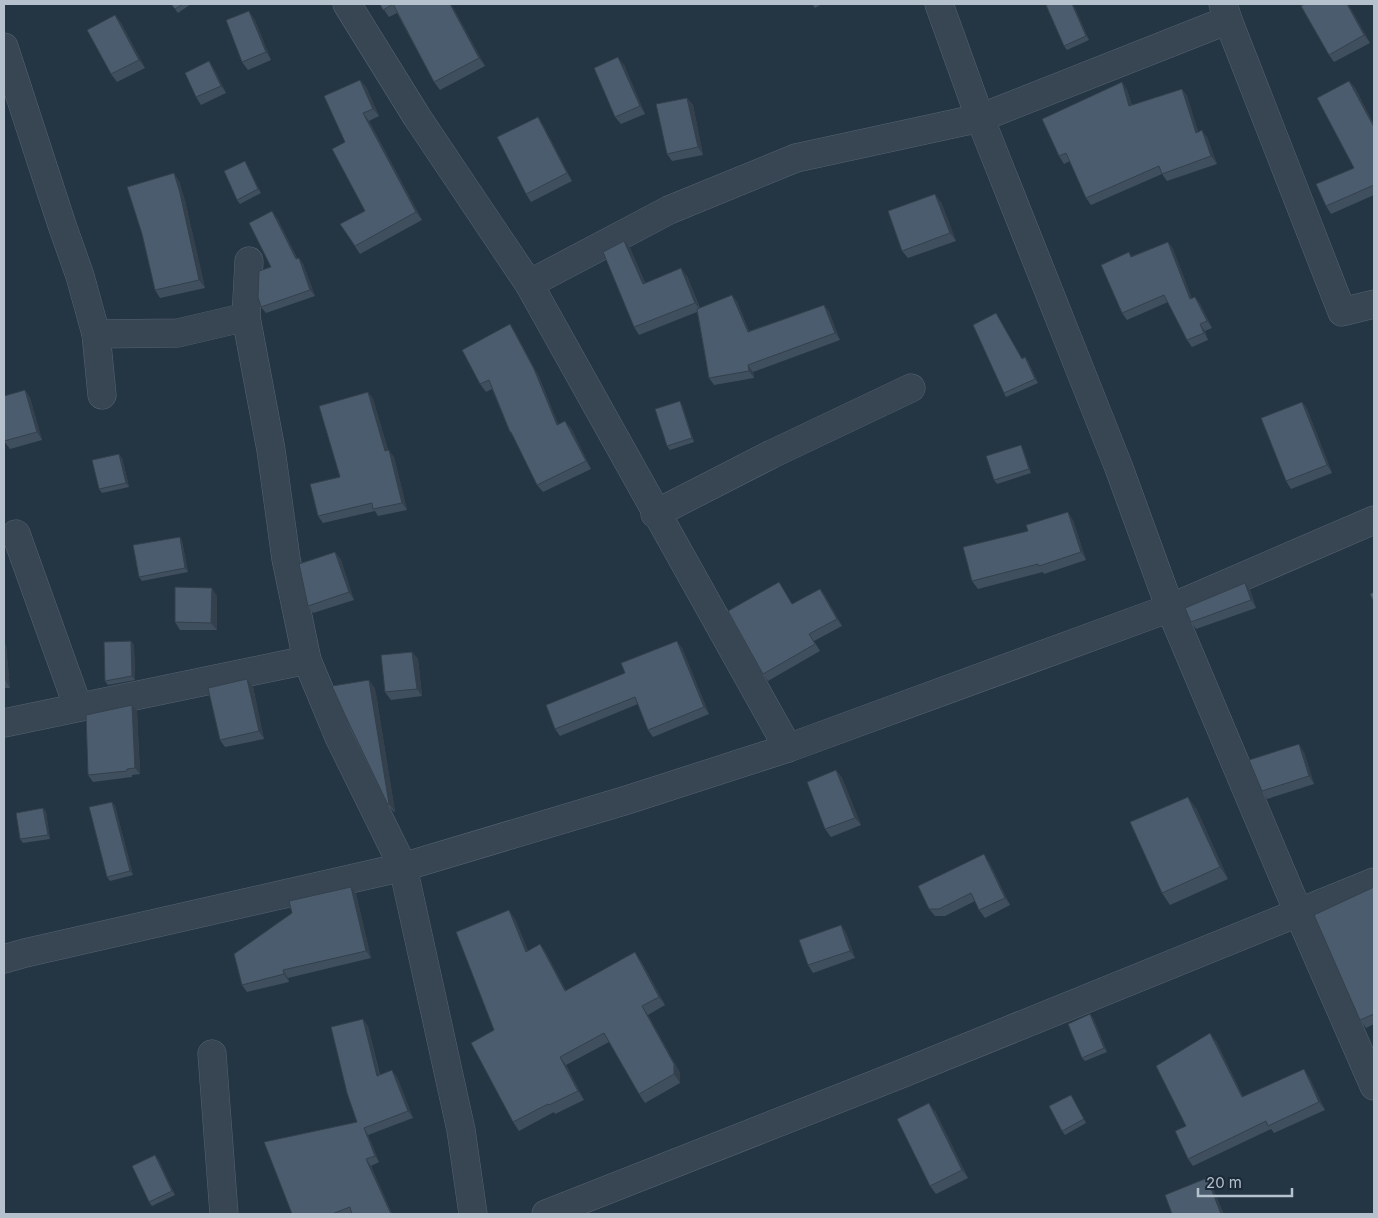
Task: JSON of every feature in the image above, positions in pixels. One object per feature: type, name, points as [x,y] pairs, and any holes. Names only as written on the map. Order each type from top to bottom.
[{"type":"street","points":[[347,4],[417,117],[528,284],[788,748]]},
{"type":"street","points":[[940,4],[980,118],[1119,468],[1170,608],[1298,914],[1374,1086]]},
{"type":"street","points":[[528,284],[669,210],[796,158],[980,118],[1225,12],[1342,312],[1374,304]]},
{"type":"street","points":[[4,47],[80,276],[96,334],[102,394]]},
{"type":"street","points":[[249,261],[246,317],[271,450],[286,559],[307,660],[339,737],[403,867],[461,1130],[473,1214]]},
{"type":"street","points":[[96,334],[178,333],[246,317]]},
{"type":"street","points":[[656,514],[772,454],[912,388]]},
{"type":"street","points":[[4,959],[403,867],[627,800],[788,748],[1170,608],[1374,520]]},
{"type":"street","points":[[16,534],[78,707]]},
{"type":"street","points":[[4,723],[307,660]]},
{"type":"street","points":[[546,1214],[1374,882]]},
{"type":"street","points":[[212,1054],[224,1214]]},
{"type":"building","points":[[171,4],[183,4],[175,9]]},
{"type":"building","points":[[380,4],[393,4],[383,10]]},
{"type":"building","points":[[393,4],[450,4],[479,58],[434,82]]},
{"type":"building","points":[[1072,4],[1086,36],[1064,46],[1046,5]]},
{"type":"building","points":[[1305,4],[1347,4],[1364,35],[1329,55],[1301,6]]},
{"type":"building","points":[[249,11],[266,52],[242,62],[226,20]]},
{"type":"building","points":[[115,15],[139,60],[111,74],[87,30]]},
{"type":"building","points":[[618,57],[640,106],[615,117],[594,68]]},
{"type":"building","points":[[209,61],[221,86],[196,97],[185,73]]},
{"type":"building","points":[[360,80],[373,109],[363,113],[416,212],[355,246],[340,224],[365,211],[332,149],[345,142],[324,96]]},
{"type":"building","points":[[1349,81],[1374,127],[1374,185],[1326,206],[1316,184],[1354,168],[1317,98]]},
{"type":"building","points":[[1122,82],[1129,106],[1182,89],[1196,133],[1202,130],[1211,156],[1162,174],[1159,166],[1086,198],[1066,153],[1059,156],[1042,119]]},
{"type":"building","points":[[687,98],[698,147],[667,154],[656,104]]},
{"type":"building","points":[[538,117],[567,173],[526,194],[497,137]]},
{"type":"building","points":[[245,161],[258,189],[237,200],[224,171]]},
{"type":"building","points":[[174,173],[199,280],[155,290],[142,234],[127,187]]},
{"type":"building","points":[[935,194],[950,233],[902,251],[888,211]]},
{"type":"building","points":[[272,211],[296,259],[299,258],[310,290],[261,307],[258,297],[259,271],[271,267],[249,223]]},
{"type":"building","points":[[624,241],[643,284],[681,268],[695,303],[634,327],[603,252]]},
{"type":"building","points":[[1168,242],[1190,299],[1195,297],[1207,321],[1200,324],[1204,333],[1187,340],[1164,295],[1122,313],[1101,265],[1129,252],[1131,257]]},
{"type":"building","points":[[732,295],[748,332],[824,305],[835,333],[748,365],[749,371],[709,378],[697,309]]},
{"type":"building","points":[[996,313],[1022,359],[1025,357],[1035,379],[1004,393],[973,325]]},
{"type":"building","points":[[510,324],[534,369],[557,425],[565,421],[586,461],[537,485],[510,432],[489,380],[480,384],[462,350]]},
{"type":"building","points":[[25,390],[37,432],[4,441],[4,396]]},
{"type":"building","points":[[368,392],[385,451],[389,450],[402,503],[373,509],[372,503],[318,516],[310,484],[340,477],[319,406]]},
{"type":"building","points":[[680,401],[692,438],[667,446],[655,409]]},
{"type":"building","points":[[1302,402],[1327,465],[1286,481],[1261,418]]},
{"type":"building","points":[[1021,445],[1029,469],[994,480],[986,456]]},
{"type":"building","points":[[119,454],[126,483],[99,489],[92,460]]},
{"type":"building","points":[[1068,512],[1081,552],[1039,566],[1038,564],[972,581],[963,547],[1028,531],[1026,525]]},
{"type":"building","points":[[180,537],[185,568],[139,577],[133,545]]},
{"type":"building","points":[[335,552],[349,592],[308,606],[299,564]]},
{"type":"building","points":[[779,582],[792,604],[820,589],[837,619],[809,634],[815,644],[763,674],[728,611]]},
{"type":"building","points":[[1245,583],[1251,600],[1191,622],[1185,608]]},
{"type":"building","points":[[175,587],[212,588],[211,623],[175,622]]},
{"type":"building","points":[[1374,592],[1374,602],[1370,594]]},
{"type":"building","points":[[131,641],[132,676],[105,681],[104,642]]},
{"type":"building","points":[[677,641],[704,707],[648,730],[635,697],[555,729],[546,705],[625,673],[621,663]]},
{"type":"building","points":[[412,652],[417,689],[385,692],[381,655]]},
{"type":"building","points":[[247,679],[259,731],[220,740],[208,688]]},
{"type":"building","points":[[369,680],[389,804],[388,805],[332,686]]},
{"type":"building","points":[[132,705],[135,768],[127,769],[127,771],[88,775],[86,715]]},
{"type":"building","points":[[1299,744],[1309,776],[1262,791],[1249,760]]},
{"type":"building","points":[[836,770],[855,818],[825,829],[807,782]]},
{"type":"building","points":[[1188,797],[1220,867],[1162,893],[1130,822]]},
{"type":"building","points":[[112,802],[130,871],[107,877],[89,807]]},
{"type":"building","points":[[43,808],[48,835],[20,839],[16,813]]},
{"type":"building","points":[[984,854],[1005,898],[979,910],[971,893],[939,909],[929,909],[918,886]]},
{"type":"building","points":[[351,887],[366,951],[283,970],[284,974],[242,985],[234,954],[292,913],[289,901]]},
{"type":"building","points":[[1374,887],[1374,1014],[1360,1020],[1314,915]]},
{"type":"building","points":[[509,910],[526,952],[540,944],[565,991],[635,952],[659,997],[642,1006],[674,1064],[674,1074],[639,1094],[604,1033],[560,1057],[578,1091],[513,1122],[471,1043],[494,1030],[456,932]]},
{"type":"building","points":[[841,925],[850,951],[808,965],[799,940]]},
{"type":"building","points":[[1090,1014],[1104,1048],[1082,1058],[1068,1024]]},
{"type":"building","points":[[363,1019],[377,1076],[392,1070],[408,1111],[364,1128],[375,1156],[366,1159],[391,1214],[352,1214],[350,1207],[332,1214],[292,1214],[264,1142],[357,1122],[347,1093],[331,1027]]},
{"type":"building","points":[[1210,1033],[1242,1097],[1304,1069],[1319,1102],[1268,1126],[1266,1121],[1188,1159],[1175,1131],[1186,1126],[1156,1066]]},
{"type":"building","points":[[1071,1095],[1084,1119],[1062,1131],[1049,1106]]},
{"type":"building","points":[[929,1103],[962,1170],[930,1186],[897,1119]]},
{"type":"building","points":[[155,1155],[172,1191],[149,1202],[132,1166]]},
{"type":"building","points":[[1207,1178],[1221,1214],[1172,1214],[1165,1195]]}]
